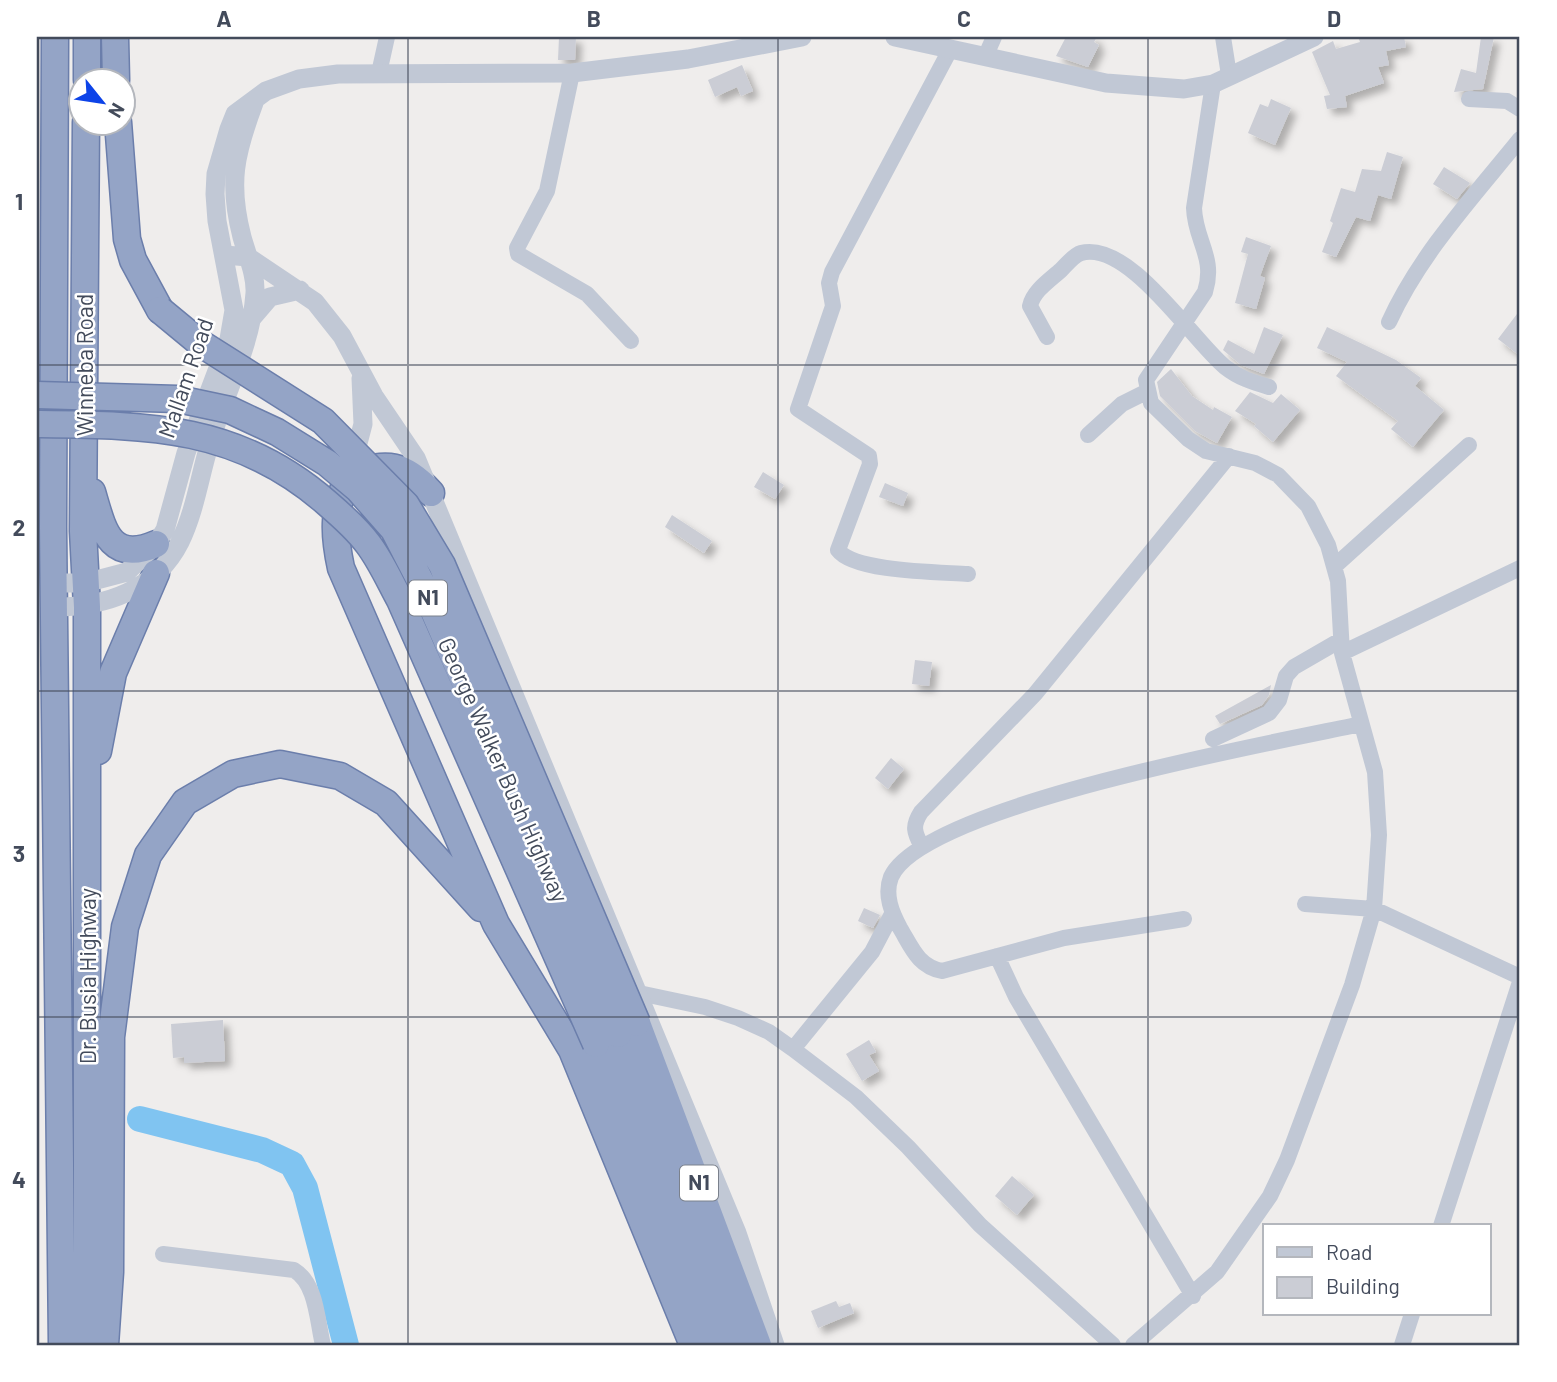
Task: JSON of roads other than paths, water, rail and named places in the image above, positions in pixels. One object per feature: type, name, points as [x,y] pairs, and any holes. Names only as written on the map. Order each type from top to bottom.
[{"type":"highway","name":"Winneba Road","points":[[55,37],[55,595]]},
{"type":"highway","points":[[87,37],[87,66]]},
{"type":"highway","points":[[115,37],[116,66]]},
{"type":"highway","name":"Winneba Road","points":[[86,136],[86,595]]},
{"type":"highway","name":"N1","points":[[119,136],[127,240],[133,260],[160,310],[200,343],[323,421],[406,505],[442,565],[617,1034],[758,1345]]},
{"type":"highway","name":"George Walker Bush Highway","points":[[37,395],[178,399],[230,410],[277,432],[327,463],[358,489],[394,530],[423,586],[617,1034],[736,1345]]},
{"type":"highway","name":"George Walker Bush Highway","points":[[37,424],[133,425],[176,430],[242,448],[307,486],[368,544],[400,600],[617,1034],[715,1345]]},
{"type":"highway","points":[[431,493],[414,475],[399,466],[368,468],[350,474],[338,499],[334,539],[341,568],[496,924],[572,1050],[693,1345]]},
{"type":"highway","points":[[85,469],[104,533],[120,548],[137,552],[156,544]]},
{"type":"highway","points":[[86,808],[113,673],[156,573]]},
{"type":"highway","name":"Dr. Busia Highway","points":[[55,595],[62,1345]]},
{"type":"highway","name":"Dr. Busia Highway","points":[[86,595],[88,1345]]},
{"type":"highway","points":[[105,1345],[110,1272],[111,1037],[125,927],[148,855],[185,802],[233,774],[280,764],[340,776],[386,803],[496,924]]},
{"type":"street","points":[[379,74],[387,37]]},
{"type":"street","name":"Mallam Road","points":[[156,544],[165,530],[186,453],[229,339],[234,310],[217,221],[216,174],[235,114],[267,92],[299,79],[379,74],[572,73],[688,59],[802,37]]},
{"type":"street","points":[[895,37],[1106,83],[1184,89],[1221,79],[1314,37]]},
{"type":"street","points":[[986,55],[994,37]]},
{"type":"street","points":[[1133,1345],[1193,1296],[1217,1272],[1270,1196],[1287,1160],[1352,985],[1374,909],[1379,801],[1375,772],[1340,647],[1336,565],[1308,506],[1278,475],[1255,463],[1206,451],[1188,439],[1151,403],[1146,392],[1146,380],[1205,292],[1209,278],[1210,265],[1194,208],[1221,79],[1223,37]]},
{"type":"street","points":[[951,48],[832,272],[829,283],[833,306],[798,409],[869,456],[870,464],[838,550],[841,554],[852,561],[968,574]]},
{"type":"street","points":[[572,73],[547,191],[517,248],[518,254],[587,294],[631,341]]},
{"type":"street","points":[[1469,99],[1507,101],[1520,108]]},
{"type":"street","points":[[55,595],[126,594],[156,573],[179,543],[204,458],[252,318],[255,290],[235,209],[233,166],[254,103]]},
{"type":"street","points":[[1389,322],[1406,286],[1422,263],[1520,139]]},
{"type":"street","points":[[1048,337],[1032,311],[1031,302],[1042,287],[1078,254],[1090,251],[1133,271],[1185,321],[1224,365],[1242,379],[1269,387]]},
{"type":"street","points":[[225,255],[248,257]]},
{"type":"street","name":"George Walker Bush Highway","points":[[248,257],[300,290],[335,326],[416,458],[737,1233],[775,1345]]},
{"type":"street","points":[[252,318],[270,297],[300,290]]},
{"type":"street","points":[[350,474],[363,424],[360,370]]},
{"type":"street","points":[[1087,435],[1122,404],[1146,392]]},
{"type":"street","points":[[1336,565],[1468,445]]},
{"type":"street","points":[[922,847],[914,833],[914,823],[921,811],[1035,694],[1229,456]]},
{"type":"street","points":[[86,595],[127,572],[156,544]]},
{"type":"street","points":[[1213,739],[1269,713],[1279,700],[1286,676],[1294,667],[1520,568]]},
{"type":"street","points":[[1184,919],[1064,938],[942,971],[929,968],[918,960],[892,914],[888,895],[891,877],[901,864],[922,847],[977,819],[1033,801],[1214,755],[1361,724]]},
{"type":"street","points":[[1305,904],[1374,909],[1520,979],[1441,1224]]},
{"type":"street","points":[[793,1049],[872,952],[892,914]]},
{"type":"street","points":[[997,956],[1016,997],[1193,1296]]},
{"type":"street","points":[[639,993],[705,1007],[738,1018],[769,1032],[793,1049],[856,1097],[908,1147],[980,1225],[1113,1345]]},
{"type":"street","points":[[163,1254],[281,1267],[303,1275],[309,1286],[323,1345]]},
{"type":"street","points":[[1402,1345],[1411,1316]]},
{"type":"waterway","points":[[140,1119],[262,1150],[292,1164],[305,1188],[346,1345]]}]
